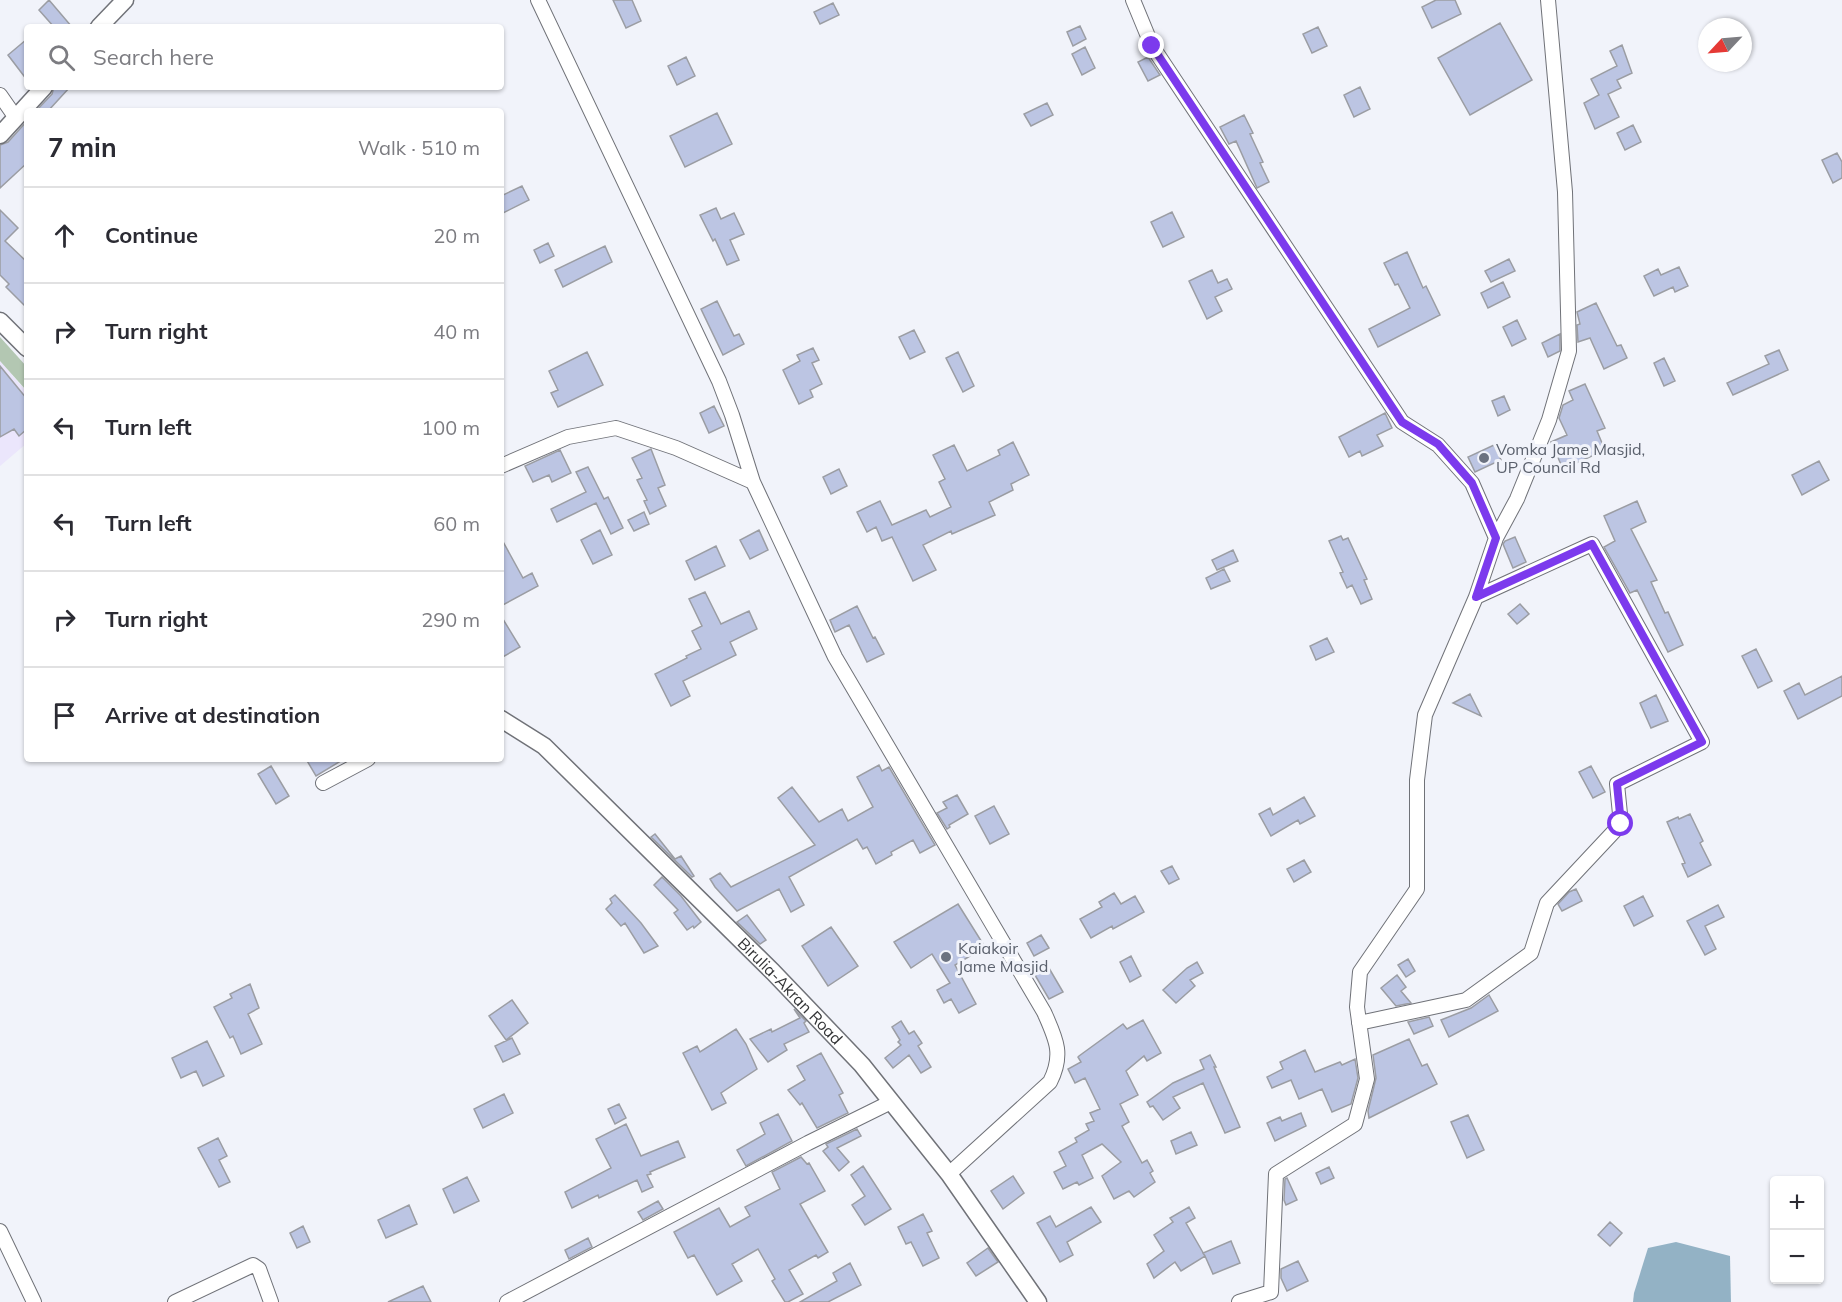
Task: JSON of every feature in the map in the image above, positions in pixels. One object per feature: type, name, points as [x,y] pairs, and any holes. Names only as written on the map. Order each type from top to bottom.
[{"type":"street","points":[[102,24],[125,0]]},
{"type":"street","points":[[538,0],[719,381],[753,482],[835,657],[1044,1012],[1056,1039],[1058,1055],[1056,1070],[1050,1082],[949,1174]]},
{"type":"street","points":[[1133,0],[1152,46],[1402,422],[1438,444],[1472,483],[1496,538]]},
{"type":"street","points":[[1239,1302],[1271,1292],[1276,1174],[1355,1124],[1367,1078],[1357,1007],[1360,972],[1417,889],[1417,780],[1425,715],[1476,597],[1496,538],[1517,499],[1549,420],[1569,351],[1565,192],[1548,0]]},
{"type":"street","points":[[25,108],[41,90]]},
{"type":"street","points":[[0,95],[16,118]]},
{"type":"street","points":[[0,135],[24,109]]},
{"type":"street","points":[[0,321],[24,345]]},
{"type":"street","points":[[504,465],[568,437],[616,428],[676,448],[753,482]]},
{"type":"street","points":[[1359,1023],[1467,1000],[1531,953],[1547,903],[1621,824],[1617,784],[1702,742],[1592,544],[1476,597]]},
{"type":"street","name":"Birulia-Akran Road","points":[[504,720],[544,746],[774,972],[862,1065],[949,1174],[1038,1302]]},
{"type":"street","points":[[323,783],[362,762]]},
{"type":"street","points":[[507,1302],[808,1143],[891,1102]]},
{"type":"street","points":[[0,1231],[34,1302]]},
{"type":"street","points":[[175,1302],[253,1265],[258,1269],[271,1302]]},
{"type":"shaded area","points":[[0,361],[24,389],[24,446],[0,466]]},
{"type":"green space","points":[[0,337],[24,364],[24,388],[0,361]]},
{"type":"water","points":[[1676,1242],[1730,1256],[1731,1302],[1633,1302],[1648,1248]]},
{"type":"building","points":[[49,0],[69,24],[51,24],[39,10]]},
{"type":"building","points":[[613,0],[632,0],[641,21],[626,28]]},
{"type":"building","points":[[1436,0],[1455,0],[1461,14],[1432,28],[1422,7]]},
{"type":"building","points":[[833,3],[839,15],[820,24],[814,12]]},
{"type":"building","points":[[1500,23],[1532,80],[1470,115],[1438,58]]},
{"type":"building","points":[[1080,26],[1086,39],[1073,46],[1067,32]]},
{"type":"building","points":[[1318,27],[1327,46],[1312,53],[1303,34]]},
{"type":"building","points":[[24,42],[24,76],[8,55]]},
{"type":"building","points":[[1622,45],[1632,73],[1617,80],[1621,88],[1608,94],[1619,117],[1595,129],[1584,103],[1599,95],[1591,79],[1617,66],[1610,51]]},
{"type":"building","points":[[1085,47],[1095,68],[1082,75],[1072,54]]},
{"type":"building","points":[[686,57],[695,76],[677,85],[668,66]]},
{"type":"building","points":[[1148,57],[1160,75],[1148,81],[1138,62]]},
{"type":"building","points":[[1360,87],[1370,109],[1354,117],[1344,95]]},
{"type":"building","points":[[53,90],[67,90],[51,108],[39,108]]},
{"type":"building","points":[[1047,103],[1053,115],[1031,126],[1024,114]]},
{"type":"building","points":[[717,113],[732,144],[685,167],[670,136]]},
{"type":"building","points":[[1244,115],[1253,133],[1250,134],[1269,182],[1257,188],[1236,141],[1229,144],[1220,127]]},
{"type":"building","points":[[24,124],[24,166],[0,188],[0,145],[8,142]]},
{"type":"building","points":[[1633,125],[1641,142],[1625,150],[1617,133]]},
{"type":"building","points":[[1837,153],[1842,162],[1842,178],[1833,183],[1822,160]]},
{"type":"building","points":[[522,186],[529,200],[504,212],[504,195]]},
{"type":"building","points":[[716,208],[721,219],[734,213],[744,234],[730,240],[739,260],[727,265],[700,215]]},
{"type":"building","points":[[0,210],[18,228],[5,241],[24,259],[24,305],[6,287],[9,284],[0,275]]},
{"type":"building","points":[[1172,212],[1184,237],[1163,247],[1151,222]]},
{"type":"building","points":[[548,243],[554,256],[540,263],[534,250]]},
{"type":"building","points":[[605,246],[612,262],[563,287],[555,270]]},
{"type":"building","points":[[1407,252],[1423,288],[1426,286],[1440,315],[1378,347],[1369,329],[1410,308],[1384,263]]},
{"type":"building","points":[[1509,259],[1515,271],[1491,282],[1485,271]]},
{"type":"building","points":[[1679,267],[1688,286],[1675,292],[1673,287],[1654,296],[1644,276],[1658,269],[1661,275]]},
{"type":"building","points":[[1212,270],[1218,283],[1227,279],[1232,289],[1215,297],[1222,311],[1207,319],[1189,281]]},
{"type":"building","points":[[1503,282],[1510,297],[1488,308],[1481,293]]},
{"type":"building","points":[[717,301],[734,336],[739,334],[744,344],[723,355],[701,309]]},
{"type":"building","points":[[1596,303],[1617,346],[1621,345],[1627,358],[1604,369],[1590,338],[1578,342],[1577,325],[1580,324],[1577,312]]},
{"type":"building","points":[[1517,320],[1526,339],[1512,346],[1503,327]]},
{"type":"building","points":[[914,330],[925,352],[910,359],[899,337]]},
{"type":"building","points":[[1560,334],[1560,351],[1548,357],[1542,343]]},
{"type":"building","points":[[813,348],[819,360],[812,363],[822,384],[810,390],[813,397],[799,404],[783,370],[800,361],[797,355]]},
{"type":"building","points":[[1779,350],[1788,370],[1733,395],[1727,383],[1769,364],[1765,356]]},
{"type":"building","points":[[587,352],[603,385],[558,407],[551,393],[558,390],[549,371]]},
{"type":"building","points":[[958,352],[974,386],[963,392],[946,358]]},
{"type":"building","points":[[1664,358],[1675,381],[1664,386],[1654,363]]},
{"type":"building","points":[[0,366],[24,395],[24,432],[19,436],[14,429],[0,437]]},
{"type":"building","points":[[1585,384],[1605,428],[1597,431],[1605,450],[1563,469],[1551,442],[1567,435],[1559,418],[1563,405],[1573,400],[1569,391]]},
{"type":"building","points":[[1504,396],[1510,410],[1498,416],[1492,401]]},
{"type":"building","points":[[714,406],[724,426],[709,433],[700,413]]},
{"type":"building","points":[[1385,413],[1392,428],[1377,435],[1383,446],[1362,456],[1360,451],[1349,457],[1339,437]]},
{"type":"building","points":[[1013,442],[1029,475],[1011,484],[1013,490],[989,502],[995,515],[952,534],[951,531],[923,545],[936,570],[913,581],[892,537],[882,541],[876,527],[867,532],[857,512],[880,501],[892,525],[926,510],[930,517],[951,507],[939,482],[945,479],[933,455],[954,445],[967,471],[1000,455],[998,450]]},
{"type":"building","name":"Vomka Jame Masjid, UP Council Rd","points":[[1494,445],[1501,460],[1475,472],[1468,457]]},
{"type":"building","points":[[651,449],[665,485],[658,488],[666,506],[650,514],[644,501],[647,500],[637,480],[642,478],[632,458]]},
{"type":"building","points":[[560,450],[571,473],[552,482],[549,475],[533,482],[525,466]]},
{"type":"building","points":[[1819,461],[1829,480],[1802,495],[1792,475]]},
{"type":"building","points":[[588,467],[604,499],[608,497],[623,528],[611,534],[596,503],[557,522],[551,509],[586,492],[576,472]]},
{"type":"building","points":[[839,469],[847,486],[831,494],[823,477]]},
{"type":"building","points":[[1637,501],[1646,522],[1631,529],[1657,580],[1651,582],[1683,645],[1668,652],[1637,590],[1630,593],[1604,547],[1615,541],[1604,516]]},
{"type":"building","points":[[644,512],[649,524],[634,531],[628,520]]},
{"type":"building","points":[[600,530],[612,555],[593,564],[581,540]]},
{"type":"building","points":[[759,530],[768,550],[750,559],[740,540]]},
{"type":"building","points":[[1341,536],[1343,540],[1348,538],[1367,579],[1364,580],[1372,599],[1361,604],[1352,585],[1347,588],[1340,573],[1343,572],[1329,541]]},
{"type":"building","points":[[1515,537],[1526,562],[1513,568],[1503,544]]},
{"type":"building","points":[[504,543],[523,578],[532,573],[538,586],[504,604]]},
{"type":"building","points":[[716,546],[725,566],[695,580],[686,561]]},
{"type":"building","points":[[1233,550],[1238,561],[1217,570],[1212,560]]},
{"type":"building","points":[[1224,569],[1230,581],[1211,589],[1206,578]]},
{"type":"building","points":[[705,592],[721,624],[749,611],[757,629],[730,642],[736,655],[683,681],[690,696],[671,706],[655,674],[701,649],[692,631],[702,626],[689,599]]},
{"type":"building","points":[[1520,604],[1529,614],[1517,624],[1508,614]]},
{"type":"building","points":[[857,606],[884,654],[867,662],[849,625],[835,632],[830,620]]},
{"type":"building","points":[[504,621],[520,647],[504,656]]},
{"type":"building","points":[[1327,638],[1334,652],[1316,660],[1310,646]]},
{"type":"building","points":[[1756,649],[1772,681],[1758,688],[1742,656]]},
{"type":"building","points":[[1842,676],[1842,696],[1798,719],[1784,691],[1799,683],[1805,695]]},
{"type":"building","points":[[1470,694],[1481,716],[1453,703]]},
{"type":"building","points":[[1656,695],[1668,721],[1651,728],[1640,703]]},
{"type":"building","points":[[308,762],[339,762],[316,776]]},
{"type":"building","points":[[879,765],[882,771],[889,767],[935,845],[920,853],[913,840],[891,852],[892,855],[876,864],[867,847],[863,849],[857,839],[789,877],[804,905],[791,912],[779,889],[737,911],[715,887],[710,879],[720,873],[731,887],[815,845],[778,798],[792,787],[819,822],[842,809],[848,821],[873,807],[857,777]]},
{"type":"building","points":[[271,766],[289,796],[276,804],[258,774]]},
{"type":"building","points":[[1591,766],[1605,792],[1593,798],[1579,772]]},
{"type":"building","points":[[957,795],[968,814],[949,825],[947,829],[937,813],[947,808],[943,802]]},
{"type":"building","points":[[1304,797],[1315,816],[1300,824],[1298,820],[1271,836],[1259,814],[1270,808],[1273,815]]},
{"type":"building","points":[[994,806],[1009,834],[990,844],[975,816]]},
{"type":"building","points":[[1690,814],[1711,865],[1688,877],[1682,864],[1685,863],[1667,822]]},
{"type":"building","points":[[655,834],[675,859],[681,856],[694,876],[692,877],[651,837]]},
{"type":"building","points":[[1304,860],[1311,872],[1294,882],[1287,869]]},
{"type":"building","points":[[1172,866],[1179,879],[1169,884],[1161,871]]},
{"type":"building","points":[[662,877],[681,896],[701,922],[694,928],[693,926],[687,930],[674,913],[678,910],[654,885]]},
{"type":"building","points":[[1576,889],[1582,901],[1562,911],[1558,904],[1569,892]]},
{"type":"building","points":[[1114,893],[1121,904],[1135,896],[1144,912],[1091,938],[1080,919],[1102,907],[1099,902]]},
{"type":"building","points":[[615,895],[641,923],[658,946],[644,953],[625,923],[621,926],[606,909],[612,903],[610,899]]},
{"type":"building","points":[[1643,896],[1653,916],[1634,926],[1624,906]]},
{"type":"building","points":[[958,904],[985,947],[955,965],[976,1004],[959,1013],[951,999],[944,1003],[937,990],[950,983],[932,954],[911,968],[894,942]]},
{"type":"building","points":[[1718,905],[1724,917],[1705,926],[1716,949],[1705,955],[1687,921]]},
{"type":"building","points":[[747,915],[766,940],[760,944],[737,922]]},
{"type":"building","points":[[831,927],[858,966],[828,986],[802,946]]},
{"type":"building","points":[[1041,935],[1049,948],[1034,956],[1027,943]]},
{"type":"building","points":[[1131,956],[1141,976],[1130,982],[1120,962]]},
{"type":"building","points":[[1408,959],[1415,971],[1406,977],[1398,965]]},
{"type":"building","points":[[1197,962],[1203,973],[1190,980],[1195,986],[1176,1003],[1163,990]]},
{"type":"building","points":[[1046,963],[1063,992],[1049,999],[1032,970]]},
{"type":"building","points":[[1397,975],[1406,987],[1401,991],[1411,1003],[1396,1006],[1381,988]]},
{"type":"building","points":[[250,984],[259,1008],[248,1014],[262,1044],[241,1054],[233,1036],[230,1038],[214,1007],[232,998],[230,994]]},
{"type":"building","points":[[1489,995],[1498,1011],[1449,1037],[1441,1020],[1471,1008]]},
{"type":"building","points":[[512,1000],[528,1023],[506,1040],[489,1016]]},
{"type":"building","points":[[794,1009],[806,1021],[804,1023],[809,1032],[784,1044],[787,1050],[768,1062],[750,1039],[771,1029],[772,1032],[800,1018]]},
{"type":"building","points":[[1429,1017],[1433,1026],[1414,1034],[1408,1022]]},
{"type":"building","points":[[1143,1020],[1161,1053],[1147,1061],[1144,1056],[1126,1071],[1138,1095],[1120,1104],[1129,1122],[1122,1126],[1142,1163],[1147,1160],[1153,1171],[1150,1173],[1155,1182],[1134,1197],[1129,1191],[1114,1199],[1102,1176],[1121,1162],[1102,1144],[1082,1155],[1093,1178],[1063,1189],[1054,1172],[1066,1166],[1059,1152],[1077,1142],[1075,1138],[1089,1130],[1086,1124],[1094,1121],[1090,1113],[1100,1109],[1085,1078],[1075,1083],[1068,1069],[1081,1062],[1079,1056],[1123,1024],[1127,1029]]},
{"type":"building","points":[[901,1021],[909,1034],[914,1031],[922,1043],[918,1046],[931,1067],[921,1073],[909,1055],[893,1068],[885,1058],[901,1045],[892,1027]]},
{"type":"building","points":[[736,1029],[746,1044],[757,1069],[721,1093],[726,1103],[712,1110],[683,1053],[697,1046],[700,1052]]},
{"type":"building","points":[[512,1038],[520,1054],[503,1062],[495,1046]]},
{"type":"building","points":[[1409,1039],[1422,1066],[1427,1064],[1437,1084],[1369,1118],[1368,1111],[1376,1078],[1373,1055]]},
{"type":"building","points":[[207,1041],[224,1076],[203,1086],[196,1071],[181,1078],[172,1058]]},
{"type":"building","points":[[1305,1050],[1315,1072],[1355,1059],[1358,1078],[1351,1104],[1332,1112],[1322,1089],[1299,1099],[1291,1080],[1272,1088],[1267,1077],[1283,1069],[1280,1062]]},
{"type":"building","points":[[821,1053],[843,1093],[839,1095],[848,1113],[817,1128],[802,1103],[800,1105],[788,1090],[805,1080],[797,1066]]},
{"type":"building","points":[[1210,1055],[1240,1127],[1225,1133],[1203,1083],[1173,1097],[1180,1108],[1163,1120],[1153,1106],[1150,1107],[1147,1102],[1173,1083],[1204,1069],[1200,1060]]},
{"type":"building","points":[[504,1094],[513,1113],[483,1128],[474,1109]]},
{"type":"building","points":[[619,1104],[626,1118],[615,1124],[608,1109]]},
{"type":"building","points":[[1301,1113],[1306,1126],[1275,1141],[1267,1123],[1280,1117],[1282,1121]]},
{"type":"building","points":[[778,1114],[792,1141],[746,1166],[737,1150],[765,1134],[760,1123]]},
{"type":"building","points":[[1468,1115],[1484,1150],[1467,1158],[1451,1122]]},
{"type":"building","points":[[626,1124],[641,1156],[678,1141],[685,1157],[650,1172],[651,1174],[647,1175],[653,1187],[642,1192],[637,1180],[572,1208],[565,1192],[611,1168],[596,1139]]},
{"type":"building","points":[[857,1129],[861,1136],[837,1148],[849,1162],[839,1171],[823,1151],[828,1147],[826,1144]]},
{"type":"building","points":[[1191,1132],[1197,1145],[1176,1154],[1171,1141]]},
{"type":"building","points":[[218,1138],[227,1156],[219,1160],[230,1182],[219,1187],[198,1148]]},
{"type":"building","points":[[801,1157],[807,1164],[809,1163],[825,1191],[800,1204],[828,1252],[818,1258],[816,1255],[789,1270],[803,1294],[785,1302],[772,1281],[775,1279],[758,1249],[732,1264],[742,1281],[717,1295],[694,1255],[688,1258],[674,1232],[719,1208],[730,1227],[750,1216],[745,1207],[780,1189],[772,1172]]},
{"type":"building","points":[[863,1166],[891,1209],[865,1225],[852,1205],[865,1196],[851,1175]]},
{"type":"building","points":[[1329,1167],[1334,1178],[1321,1184],[1316,1173]]},
{"type":"building","points":[[1013,1176],[1024,1193],[1003,1209],[991,1191]]},
{"type":"building","points":[[467,1177],[479,1201],[454,1213],[443,1189]]},
{"type":"building","points":[[1287,1178],[1297,1200],[1286,1205],[1284,1200],[1285,1179]]},
{"type":"building","points":[[658,1201],[663,1209],[643,1220],[638,1212]]},
{"type":"building","points":[[409,1205],[417,1224],[386,1238],[378,1220]]},
{"type":"building","points":[[1091,1207],[1101,1222],[1067,1242],[1073,1255],[1060,1262],[1037,1223],[1050,1216],[1056,1227]]},
{"type":"building","points":[[1189,1207],[1195,1218],[1186,1223],[1203,1253],[1231,1241],[1240,1263],[1213,1274],[1205,1256],[1181,1271],[1175,1262],[1154,1278],[1147,1264],[1164,1251],[1154,1235],[1173,1222],[1170,1218]]},
{"type":"building","points":[[923,1214],[932,1231],[927,1233],[939,1258],[923,1266],[911,1242],[906,1244],[898,1227]]},
{"type":"building","points":[[1610,1222],[1622,1233],[1610,1246],[1598,1235]]},
{"type":"building","points":[[303,1226],[310,1242],[297,1248],[290,1233]]},
{"type":"building","points":[[588,1238],[592,1247],[569,1259],[565,1250]]},
{"type":"building","points":[[988,1248],[998,1262],[976,1276],[967,1263]]},
{"type":"building","points":[[1298,1261],[1308,1281],[1287,1291],[1281,1278],[1281,1269]]},
{"type":"building","points":[[850,1263],[861,1285],[828,1302],[800,1302],[837,1281],[833,1273]]},
{"type":"building","points":[[423,1286],[431,1302],[388,1302]]},
{"type":"place","name":"Vomka Jame Masjid, UP Council Rd","points":[[1484,458]]},
{"type":"place","name":"Kaiakoir Jame Masjid","points":[[946,957]]},
{"type":"route","points":[[1152,46],[1402,422],[1438,444],[1472,483],[1496,538],[1476,597],[1592,544],[1702,742],[1617,784],[1621,824]]}]
